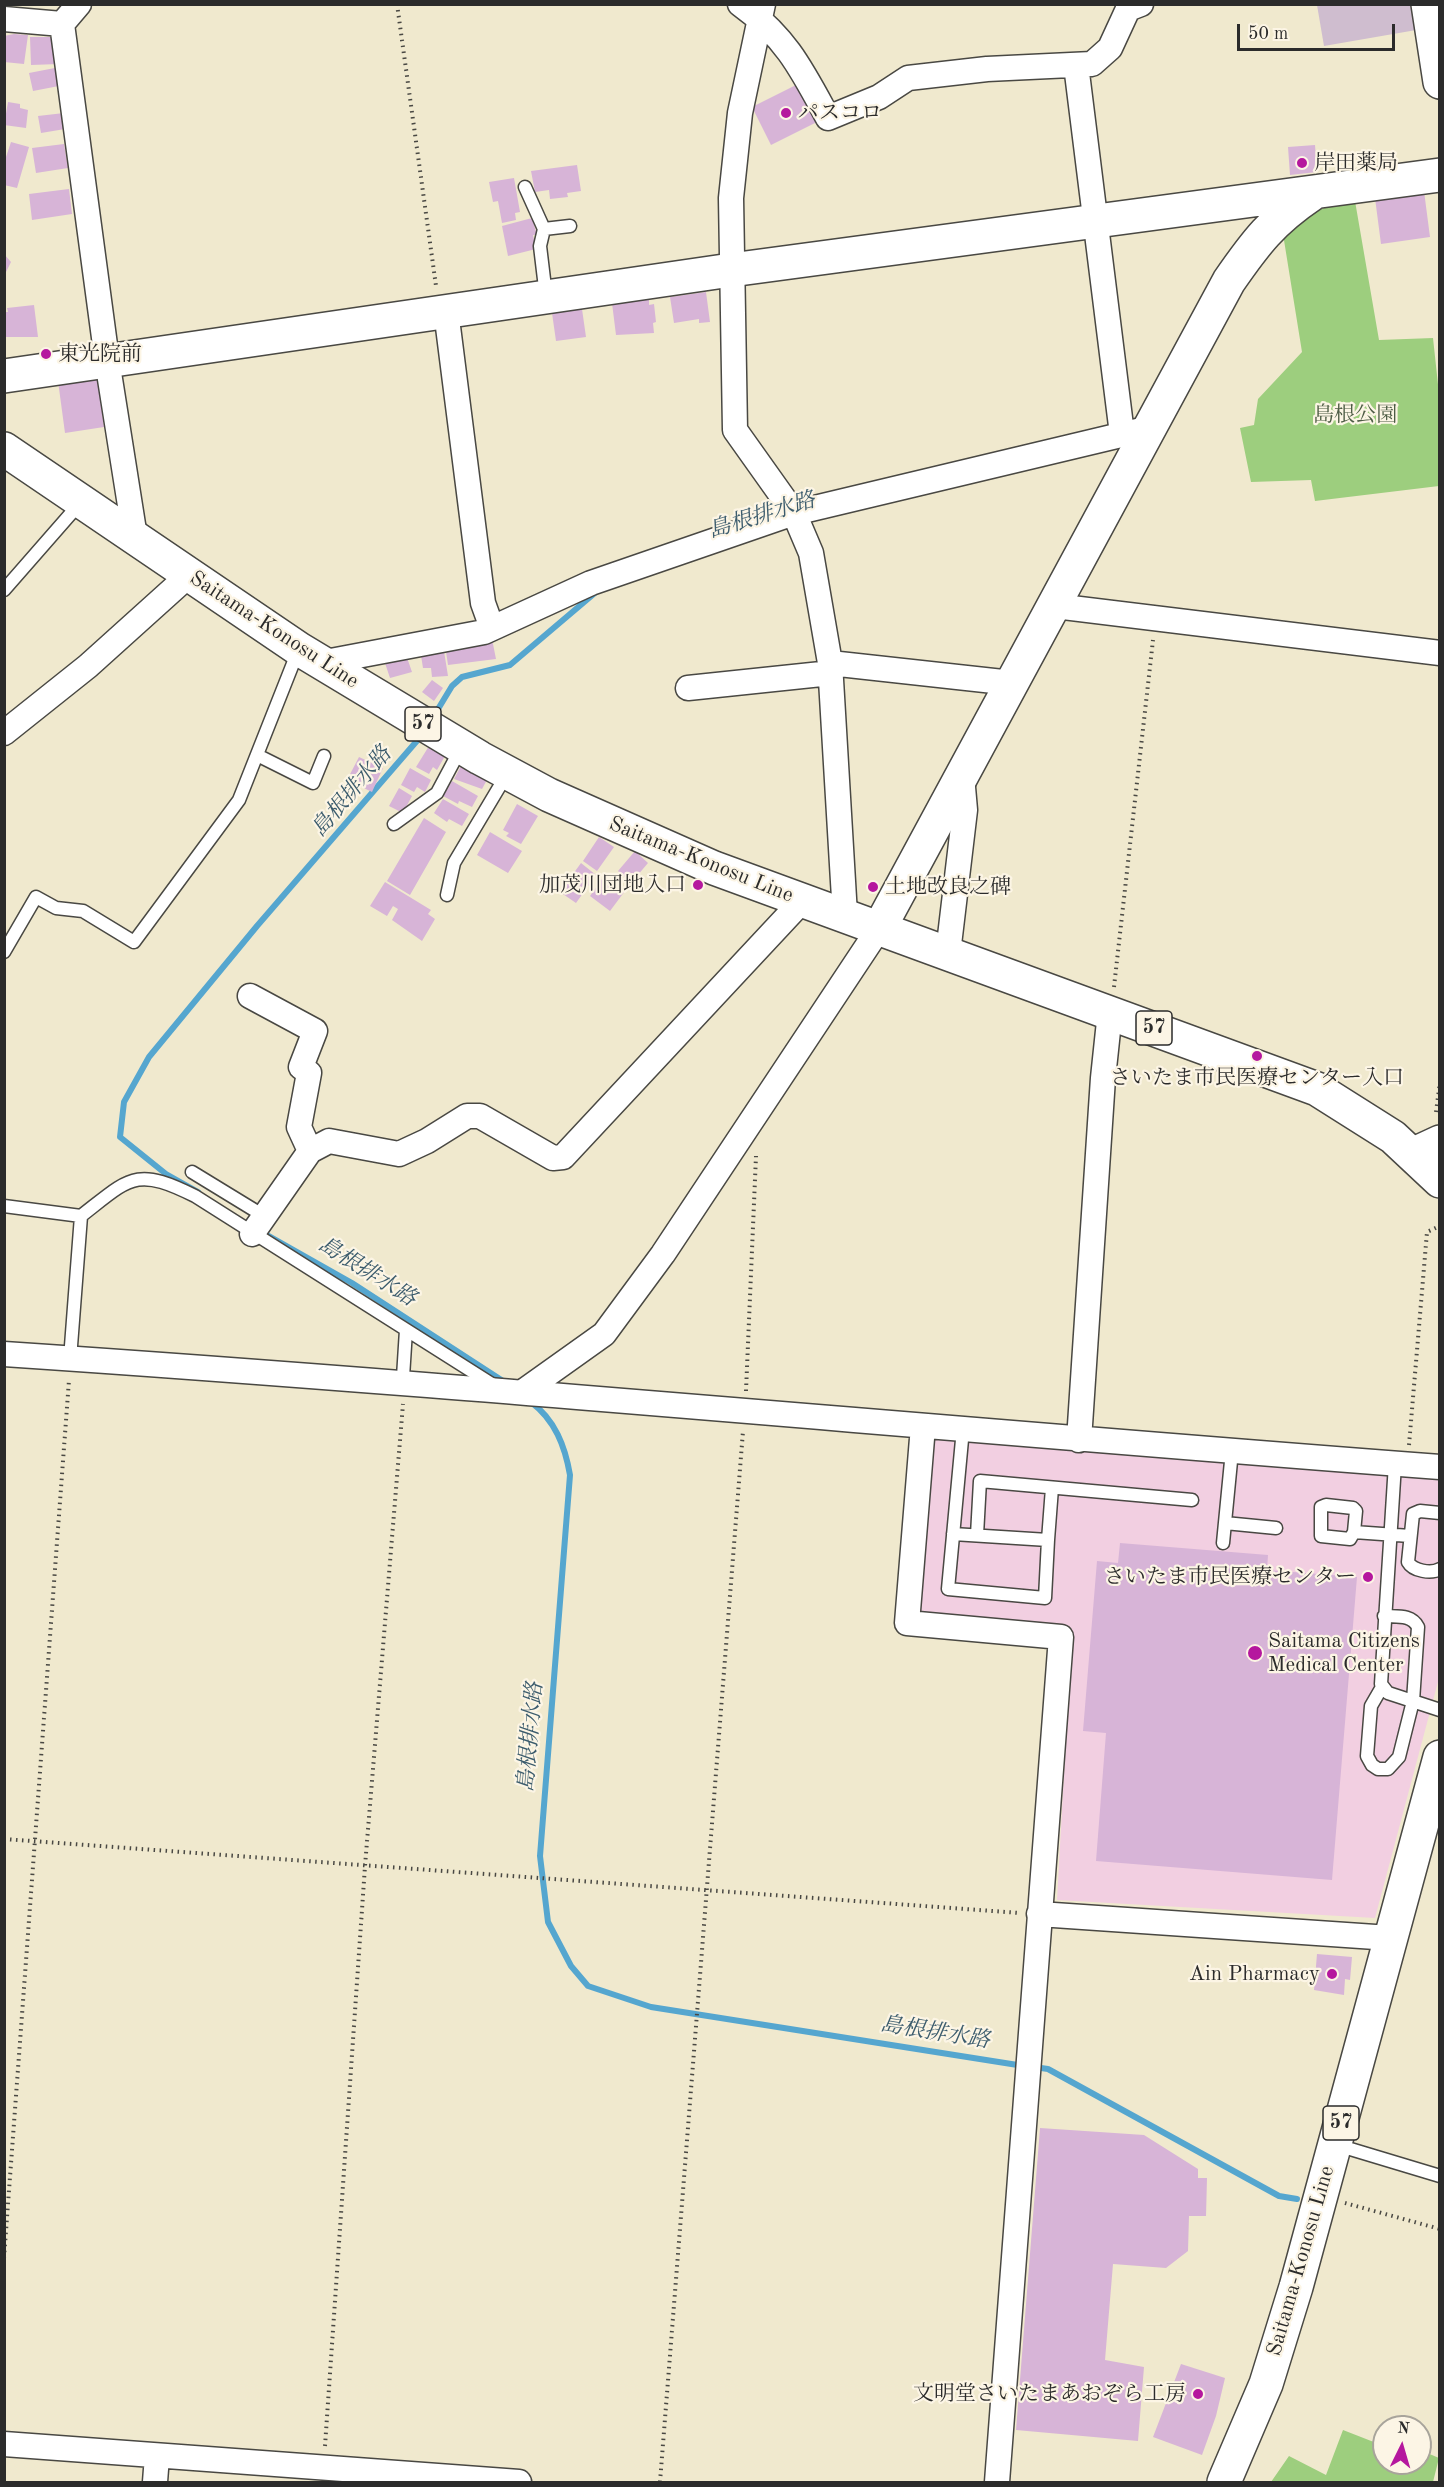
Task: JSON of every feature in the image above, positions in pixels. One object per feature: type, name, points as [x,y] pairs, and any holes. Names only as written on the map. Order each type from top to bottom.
[{"type":"street","points":[[79,4],[62,24],[107,360],[135,537]]},
{"type":"street","points":[[740,4],[762,12],[789,48],[828,118],[879,97],[908,78],[987,69],[1092,64],[1110,48],[1128,9],[1141,4]]},
{"type":"street","points":[[1428,4],[1440,82]]},
{"type":"street","points":[[762,12],[740,113],[731,198],[735,430],[797,520],[811,553],[831,668],[845,915]]},
{"type":"street","points":[[4,19],[62,24]]},
{"type":"street","points":[[1076,65],[1095,221],[1136,431]]},
{"type":"street","points":[[4,376],[731,270],[1440,175]]},
{"type":"street","points":[[514,1391],[604,1334],[663,1254],[880,927],[1054,606],[1136,431],[1229,281],[1258,239],[1282,214],[1316,192]]},
{"type":"street","points":[[446,311],[483,603],[492,628]]},
{"type":"street","points":[[309,656],[492,628],[591,583],[797,520],[1136,431]]},
{"type":"street","name":"Saitama-Konosu Line","points":[[4,449],[309,656],[508,773],[636,835],[802,901],[880,927],[1317,1089],[1359,1113],[1430,1136],[1440,1181]]},
{"type":"street","points":[[4,733],[88,666],[189,575]]},
{"type":"street","points":[[1054,606],[1440,653]]},
{"type":"street","points":[[688,688],[831,668],[1012,683]]},
{"type":"street","points":[[948,953],[964,810],[962,776]]},
{"type":"street","points":[[258,1225],[310,1151],[329,1141],[399,1154],[427,1141],[467,1116],[480,1116],[553,1158],[563,1157],[802,901]]},
{"type":"street","points":[[250,996],[315,1031],[301,1067],[309,1073],[299,1127],[310,1151]]},
{"type":"street","points":[[1079,1440],[1103,1078],[1110,1012]]},
{"type":"street","points":[[4,1354],[405,1385],[514,1391],[1079,1440],[1440,1467]]},
{"type":"street","points":[[923,1426],[907,1623],[1061,1637],[997,2482]]},
{"type":"street","name":"Saitama-Konosu Line","points":[[1224,2482],[1266,2384],[1335,2144],[1390,1938],[1434,1798],[1440,1757]]},
{"type":"street","points":[[1039,1914],[1390,1938]]},
{"type":"street","points":[[4,2444],[156,2456],[323,2475],[519,2482]]},
{"type":"street","points":[[154,2482],[156,2456]]},
{"type":"lane","points":[[525,188],[544,229],[540,246],[546,297]]},
{"type":"lane","points":[[544,229],[570,226]]},
{"type":"lane","points":[[4,590],[82,501]]},
{"type":"lane","points":[[4,952],[36,897],[56,908],[83,911],[134,942],[239,800],[257,755],[309,656]]},
{"type":"lane","points":[[394,824],[437,793],[461,746]]},
{"type":"lane","points":[[257,755],[313,783],[324,756]]},
{"type":"lane","points":[[447,895],[454,863],[508,773]]},
{"type":"lane","points":[[192,1172],[258,1225],[406,1330],[514,1391]]},
{"type":"lane","points":[[4,1206],[81,1216],[126,1181],[157,1179],[258,1225]]},
{"type":"lane","points":[[70,1359],[81,1216]]},
{"type":"lane","points":[[405,1385],[403,1377],[406,1330]]},
{"type":"lane","points":[[963,1429],[948,1589],[1045,1598],[1052,1488]]},
{"type":"lane","points":[[1223,1543],[1232,1451]]},
{"type":"lane","points":[[1401,1464],[1390,1535],[1380,1680],[1388,1694],[1440,1710]]},
{"type":"lane","points":[[977,1535],[980,1481],[1192,1500]]},
{"type":"lane","points":[[1440,1513],[1415,1512],[1410,1536],[1410,1566],[1426,1570],[1440,1569]]},
{"type":"lane","points":[[1225,1523],[1276,1528]]},
{"type":"lane","points":[[1354,1532],[1410,1536]]},
{"type":"lane","points":[[953,1534],[1048,1540]]},
{"type":"lane","points":[[1382,1687],[1371,1706],[1367,1752],[1370,1762],[1378,1769],[1388,1769],[1398,1760],[1413,1701],[1418,1627],[1415,1621],[1407,1617],[1384,1616]]},
{"type":"lane","points":[[1335,2144],[1440,2176]]},
{"type":"path","points":[[397,4],[439,305],[446,311]]},
{"type":"path","points":[[1110,1012],[1156,618]]},
{"type":"path","points":[[1430,1136],[1440,1082]]},
{"type":"path","points":[[660,2482],[745,1410],[758,1110]]},
{"type":"path","points":[[1401,1464],[1427,1232],[1440,1226]]},
{"type":"path","points":[[4,2258],[70,1359]]},
{"type":"path","points":[[323,2475],[366,1866],[405,1385]]},
{"type":"path","points":[[4,1839],[1039,1914]]},
{"type":"path","points":[[1344,2203],[1440,2229]]},
{"type":"shaded area","points":[[1317,5],[1418,5],[1422,29],[1324,46]]},
{"type":"shaded area","name":"Saitama Citizens Medical Center","points":[[933,1436],[1439,1477],[1439,1678],[1375,1918],[1057,1900],[1072,1629],[916,1616]]},
{"type":"green space","name":"島根公園","points":[[1355,201],[1379,340],[1433,338],[1440,403],[1439,486],[1315,501],[1311,480],[1251,482],[1240,428],[1254,425],[1258,399],[1302,352],[1283,234],[1316,211]]},
{"type":"green space","points":[[1343,2430],[1372,2441],[1372,2475],[1432,2475],[1432,2455],[1439,2458],[1433,2482],[1271,2482],[1289,2456],[1326,2475]]},
{"type":"building","points":[[28,35],[24,64],[4,62],[4,36]]},
{"type":"building","points":[[30,37],[54,37],[59,64],[31,65]]},
{"type":"building","points":[[60,67],[64,85],[33,91],[29,73]]},
{"type":"building","name":"パスコロ","points":[[802,82],[821,120],[771,145],[752,107]]},
{"type":"building","points":[[8,102],[20,104],[20,108],[28,110],[26,128],[4,125]]},
{"type":"building","points":[[64,113],[65,129],[41,133],[38,116]]},
{"type":"building","points":[[11,142],[29,147],[17,188],[4,185],[4,163]]},
{"type":"building","points":[[64,144],[68,168],[36,173],[32,148]]},
{"type":"building","points":[[1315,145],[1317,172],[1290,175],[1288,147]]},
{"type":"building","points":[[577,165],[581,191],[567,193],[568,197],[550,199],[549,190],[535,192],[531,171]]},
{"type":"building","points":[[514,178],[520,212],[515,213],[516,220],[502,223],[498,201],[493,202],[489,182]]},
{"type":"building","points":[[69,189],[72,214],[32,220],[29,194]]},
{"type":"building","points":[[1424,191],[1430,237],[1381,244],[1375,198]]},
{"type":"building","points":[[532,218],[537,235],[533,235],[536,249],[508,256],[502,226]]},
{"type":"building","points":[[4,254],[11,262],[4,276]]},
{"type":"building","points":[[706,292],[710,322],[699,323],[699,319],[674,323],[670,297]]},
{"type":"building","points":[[649,299],[649,305],[654,304],[656,322],[653,323],[654,333],[616,335],[612,303]]},
{"type":"building","points":[[34,305],[38,337],[4,337],[4,312],[8,312],[7,308]]},
{"type":"building","points":[[582,309],[586,337],[556,341],[552,313]]},
{"type":"building","points":[[97,375],[104,427],[65,433],[58,381]]},
{"type":"building","points":[[492,639],[496,659],[448,665],[445,645]]},
{"type":"building","points":[[443,645],[448,676],[432,677],[431,668],[423,668],[420,649]]},
{"type":"building","points":[[404,649],[412,672],[390,678],[383,657]]},
{"type":"building","points":[[432,680],[443,688],[434,701],[422,692]]},
{"type":"building","points":[[429,746],[445,756],[437,770],[433,767],[429,774],[416,767]]},
{"type":"building","points":[[359,757],[383,768],[372,792],[347,780]]},
{"type":"building","points":[[462,764],[488,778],[482,789],[454,779]]},
{"type":"building","points":[[410,768],[431,780],[425,792],[417,787],[414,792],[401,785]]},
{"type":"building","points":[[452,781],[478,796],[472,807],[459,801],[458,804],[443,796]]},
{"type":"building","points":[[399,788],[412,796],[403,813],[389,806]]},
{"type":"building","points":[[443,799],[469,814],[462,826],[449,819],[447,822],[434,813]]},
{"type":"building","points":[[517,804],[538,816],[521,844],[506,836],[509,833],[503,830]]},
{"type":"building","points":[[424,818],[446,832],[410,895],[387,881]]},
{"type":"building","points":[[490,832],[522,851],[508,873],[477,855]]},
{"type":"building","points":[[599,837],[614,847],[597,871],[583,861]]},
{"type":"building","points":[[635,851],[648,863],[631,883],[618,871]]},
{"type":"building","points":[[581,863],[596,875],[576,903],[560,892]]},
{"type":"building","points":[[604,876],[625,891],[610,911],[590,896]]},
{"type":"building","points":[[385,882],[431,910],[428,914],[435,919],[422,941],[392,920],[398,909],[393,906],[387,916],[370,906]]},
{"type":"building","points":[[1120,1543],[1268,1555],[1267,1570],[1357,1577],[1332,1880],[1096,1861],[1106,1733],[1083,1731],[1097,1561],[1118,1563]]},
{"type":"building","points":[[1317,1954],[1352,1957],[1350,1980],[1345,1979],[1344,1995],[1314,1990]]},
{"type":"building","points":[[1040,2128],[1144,2135],[1198,2169],[1198,2178],[1207,2178],[1206,2216],[1189,2216],[1188,2251],[1166,2268],[1113,2264],[1105,2360],[1144,2367],[1138,2441],[1016,2430]]},
{"type":"building","points":[[1181,2364],[1225,2378],[1216,2416],[1202,2455],[1153,2437]]},
{"type":"waterway","name":"島根排水路","points":[[432,719],[452,686],[462,677],[510,665],[596,592]]},
{"type":"waterway","name":"島根排水路","points":[[198,1192],[166,1174],[120,1137],[124,1102],[149,1057],[257,926],[422,735]]},
{"type":"waterway","name":"島根排水路","points":[[260,1231],[352,1283],[506,1383]]},
{"type":"waterway","name":"島根排水路","points":[[531,1402],[547,1417],[558,1434],[570,1475],[540,1856],[548,1922],[571,1966],[588,1986],[651,2007],[1024,2066]]},
{"type":"waterway","name":"島根排水路","points":[[1034,2067],[1048,2069],[1279,2196],[1297,2199]]},
{"type":"place","name":"パスコロ","points":[[786,113]]},
{"type":"place","name":"岸田薬局","points":[[1302,163]]},
{"type":"place","name":"東光院前","points":[[46,354]]},
{"type":"place","name":"加茂川団地入口","points":[[698,885]]},
{"type":"place","name":"土地改良之碑","points":[[873,887]]},
{"type":"place","name":"さいたま市民医療センター入口","points":[[1257,1056]]},
{"type":"place","name":"さいたま市民医療センター","points":[[1368,1577]]},
{"type":"place","name":"Saitama Citizens Medical Center","points":[[1255,1653]]},
{"type":"place","name":"Ain Pharmacy","points":[[1332,1974]]},
{"type":"place","name":"文明堂さいたまあおぞら工房","points":[[1198,2394]]}]
